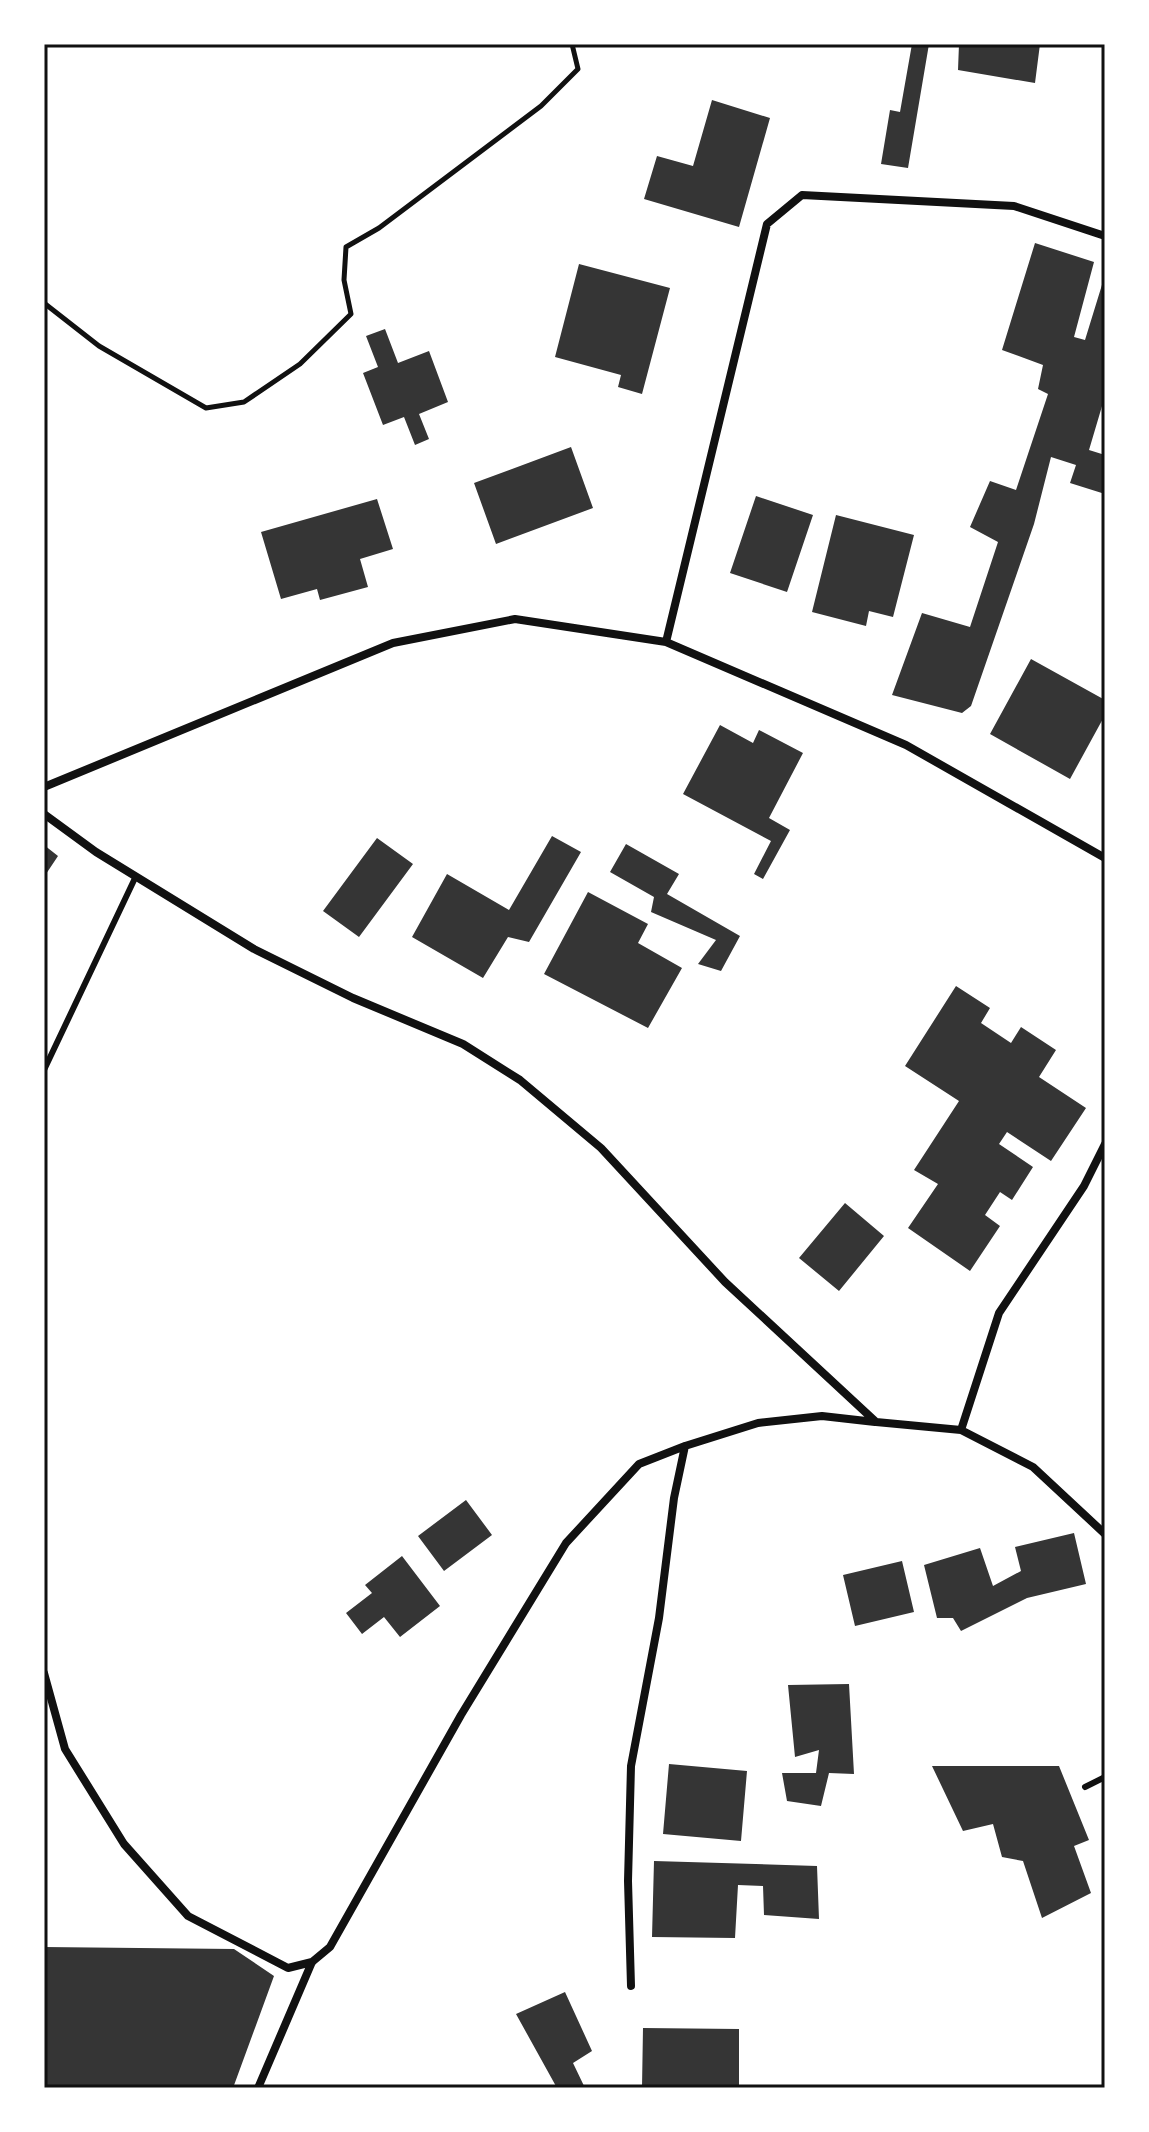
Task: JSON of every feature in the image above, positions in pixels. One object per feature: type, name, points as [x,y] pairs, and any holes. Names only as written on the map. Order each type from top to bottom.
[{"type":"street","points":[[666,642],[767,224],[802,195],[1014,206],[1105,236]]},
{"type":"street","points":[[44,787],[393,643],[515,619],[666,642],[906,745],[1105,858]]},
{"type":"street","points":[[44,814],[96,852],[254,949],[353,998],[463,1044],[520,1080],[601,1148],[725,1282],[876,1422]]},
{"type":"street","points":[[961,1430],[999,1313],[1084,1186],[1105,1144]]},
{"type":"street","points":[[44,1673],[65,1749],[124,1844],[188,1916],[288,1968],[312,1962],[330,1947],[461,1715],[566,1543],[639,1464],[758,1423],[822,1416],[961,1430],[1033,1467],[1105,1534]]},
{"type":"street","points":[[631,1986],[628,1881],[631,1766],[659,1618],[674,1498],[685,1446]]},
{"type":"street","points":[[258,2088],[312,1962]]},
{"type":"lane","points":[[44,1070],[136,876]]},
{"type":"lane","points":[[1085,1787],[1105,1777]]},
{"type":"path","points":[[44,303],[99,346],[206,408],[244,402],[300,364],[351,314],[344,280],[346,247],[379,228],[541,106],[578,69],[572,44]]},
{"type":"building","points":[[912,44],[929,44],[908,168],[881,164],[890,110],[900,112]]},
{"type":"building","points":[[959,44],[1040,44],[1035,83],[958,70]]},
{"type":"building","points":[[712,100],[770,118],[739,227],[644,199],[657,156],[693,166]]},
{"type":"building","points":[[1035,243],[1094,262],[1074,337],[1085,340],[1105,275],[1105,396],[1089,450],[1105,455],[1105,494],[1070,483],[1076,465],[1051,457],[1034,524],[971,706],[962,713],[892,695],[922,613],[970,627],[998,542],[970,527],[990,481],[1016,490],[1048,394],[1038,389],[1043,365],[1002,350]]},
{"type":"building","points":[[579,264],[670,288],[642,394],[618,387],[621,375],[555,357]]},
{"type":"building","points":[[385,329],[398,363],[429,351],[448,402],[419,414],[429,439],[415,445],[404,417],[383,425],[363,373],[378,367],[366,336]]},
{"type":"building","points":[[571,447],[593,508],[496,544],[474,483]]},
{"type":"building","points":[[756,496],[813,515],[787,592],[730,573]]},
{"type":"building","points":[[377,499],[393,549],[360,559],[368,587],[320,600],[317,589],[281,599],[261,532]]},
{"type":"building","points":[[836,515],[914,535],[893,617],[869,611],[866,626],[812,612]]},
{"type":"building","points":[[1031,659],[1105,700],[1105,715],[1070,779],[990,734]]},
{"type":"building","points":[[720,725],[753,743],[759,730],[803,753],[769,818],[790,830],[763,879],[754,874],[771,841],[683,794]]},
{"type":"building","points":[[552,836],[581,852],[529,942],[508,937],[483,978],[412,937],[447,874],[509,910]]},
{"type":"building","points":[[377,838],[413,864],[359,937],[323,911]]},
{"type":"building","points":[[626,844],[679,874],[667,894],[740,936],[721,971],[698,964],[716,940],[651,912],[654,897],[610,872]]},
{"type":"building","points":[[44,845],[58,856],[44,877]]},
{"type":"building","points":[[588,892],[648,924],[638,943],[682,968],[648,1028],[544,974]]},
{"type":"building","points":[[956,986],[990,1008],[981,1023],[1011,1043],[1021,1027],[1056,1050],[1039,1077],[1086,1108],[1051,1161],[1007,1132],[999,1144],[1033,1167],[1012,1200],[1000,1192],[985,1215],[1000,1226],[970,1271],[908,1228],[938,1184],[914,1170],[959,1101],[905,1066]]},
{"type":"building","points":[[845,1203],[884,1236],[839,1291],[799,1258]]},
{"type":"building","points":[[466,1500],[492,1535],[444,1571],[418,1536]]},
{"type":"building","points":[[1074,1533],[1086,1584],[1027,1598],[961,1631],[953,1618],[937,1618],[924,1565],[980,1548],[993,1586],[1021,1571],[1015,1547]]},
{"type":"building","points":[[402,1556],[440,1606],[400,1637],[384,1617],[362,1634],[346,1613],[372,1593],[365,1585]]},
{"type":"building","points":[[902,1561],[914,1612],[855,1626],[843,1575]]},
{"type":"building","points":[[849,1684],[854,1774],[829,1773],[821,1806],[787,1801],[782,1773],[816,1773],[819,1750],[795,1757],[788,1685]]},
{"type":"building","points":[[669,1764],[747,1771],[741,1841],[663,1834]]},
{"type":"building","points":[[932,1766],[1059,1766],[1089,1840],[1074,1846],[1091,1893],[1042,1918],[1023,1861],[1002,1857],[993,1824],[963,1831]]},
{"type":"building","points":[[654,1861],[817,1866],[819,1919],[764,1915],[763,1886],[738,1885],[735,1938],[652,1937]]},
{"type":"building","points":[[44,1947],[234,1949],[274,1976],[233,2088],[44,2088]]},
{"type":"building","points":[[565,1992],[592,2051],[573,2063],[585,2088],[557,2088],[516,2014]]},
{"type":"building","points":[[643,2028],[739,2029],[739,2088],[642,2088]]}]
